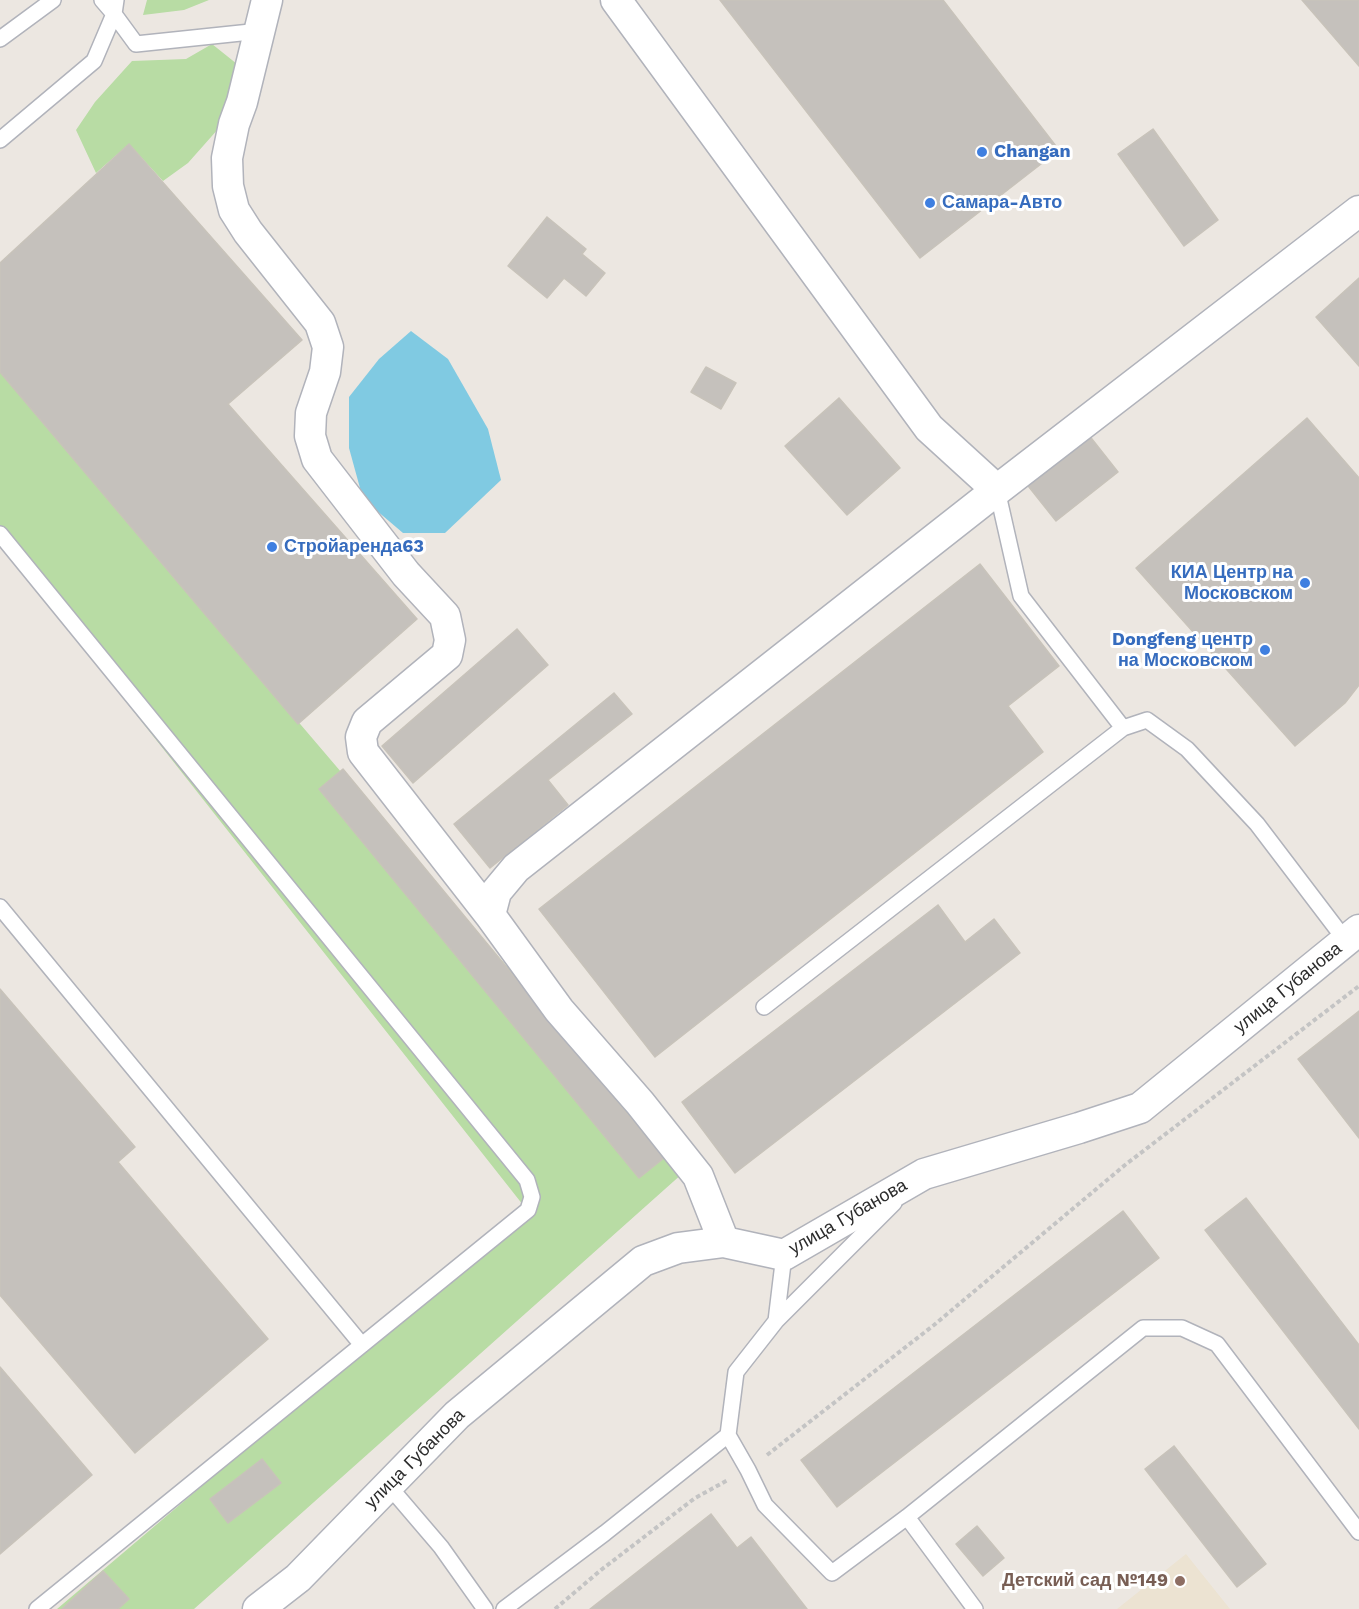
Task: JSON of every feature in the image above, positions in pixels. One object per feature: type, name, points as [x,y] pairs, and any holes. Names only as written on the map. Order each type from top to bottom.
[{"type":"street","points":[[267,0],[227,158],[228,186],[234,210],[248,232],[320,324],[328,347],[326,372],[311,413],[309,436],[317,459],[406,574],[445,616],[450,640],[447,655],[367,722],[361,737],[363,752],[490,915],[559,1010],[640,1103],[698,1176],[724,1242]]},
{"type":"street","points":[[616,0],[929,428],[997,489]]},
{"type":"street","points":[[490,915],[496,892],[516,868],[997,489],[1359,211]]},
{"type":"street","name":"улица Губанова","points":[[258,1609],[298,1578],[457,1415],[642,1262],[678,1248],[724,1242],[784,1255],[924,1174],[1140,1108],[1353,935]]},
{"type":"lane","points":[[0,39],[53,0]]},
{"type":"lane","points":[[102,0],[115,7],[136,44],[260,31]]},
{"type":"lane","points":[[0,140],[94,61],[115,7]]},
{"type":"lane","points":[[997,489],[1021,596],[1123,728]]},
{"type":"lane","points":[[0,534],[527,1180],[532,1197],[528,1210],[37,1609]]},
{"type":"lane","points":[[764,1007],[1123,728],[1147,720],[1187,749],[1257,824],[1353,935]]},
{"type":"lane","points":[[0,907],[362,1345]]},
{"type":"lane","points":[[924,1174],[776,1321],[736,1372],[728,1435],[765,1505],[832,1573],[907,1517],[1143,1328],[1182,1328],[1216,1344],[1359,1532]]},
{"type":"lane","points":[[776,1321],[784,1255]]},
{"type":"lane","points":[[504,1609],[605,1533],[728,1435]]},
{"type":"lane","points":[[388,1485],[441,1547],[486,1609]]},
{"type":"lane","points":[[907,1517],[975,1609]]},
{"type":"path","points":[[555,1609],[695,1497],[748,1470],[934,1325],[1125,1165],[1359,986]]},
{"type":"shaded area","name":"Детский сад №149","points":[[1186,1554],[1230,1609],[1117,1609]]},
{"type":"green space","points":[[147,0],[209,0],[184,10],[143,15]]},
{"type":"green space","points":[[212,44],[237,64],[242,102],[188,163],[163,181],[129,144],[96,173],[76,130],[95,102],[132,61],[186,59]]},
{"type":"green space","points":[[0,372],[683,1173],[194,1609],[57,1609],[527,1210],[0,542]]},
{"type":"water","points":[[411,331],[448,359],[488,429],[501,480],[445,533],[403,533],[363,499],[349,448],[349,397],[379,359]]},
{"type":"building","points":[[720,0],[943,0],[1059,150],[920,258]]},
{"type":"building","points":[[1302,0],[1359,0],[1359,66]]},
{"type":"building","points":[[1153,129],[1218,220],[1184,246],[1118,154]]},
{"type":"building","points":[[129,144],[302,340],[228,404],[417,619],[298,724],[0,372],[0,263]]},
{"type":"building","points":[[547,217],[586,249],[582,254],[605,273],[586,296],[564,278],[547,298],[508,266]]},
{"type":"building","points":[[1359,278],[1359,366],[1316,317]]},
{"type":"building","points":[[706,367],[736,383],[721,409],[691,392]]},
{"type":"building","points":[[839,398],[900,468],[847,515],[785,446]]},
{"type":"building","points":[[1307,418],[1359,478],[1359,685],[1345,703],[1295,746],[1136,568]]},
{"type":"building","points":[[1088,434],[1118,472],[1056,521],[1025,482]]},
{"type":"building","points":[[980,564],[1059,666],[1008,706],[1043,752],[655,1057],[539,909]]},
{"type":"building","points":[[517,629],[548,665],[413,783],[382,746]]},
{"type":"building","points":[[614,693],[632,714],[548,780],[568,805],[490,868],[454,824]]},
{"type":"building","points":[[343,769],[664,1158],[639,1178],[319,789]]},
{"type":"building","points":[[938,905],[965,942],[994,919],[1020,953],[735,1173],[682,1102]]},
{"type":"building","points":[[0,989],[135,1147],[118,1162],[268,1339],[135,1453],[0,1295]]},
{"type":"building","points":[[1359,1011],[1359,1138],[1298,1059]]},
{"type":"building","points":[[1246,1198],[1359,1345],[1359,1429],[1205,1230]]},
{"type":"building","points":[[1123,1211],[1159,1258],[837,1507],[801,1460]]},
{"type":"building","points":[[0,1367],[92,1475],[0,1554]]},
{"type":"building","points":[[1174,1446],[1266,1564],[1237,1587],[1145,1469]]},
{"type":"building","points":[[262,1459],[281,1483],[228,1523],[210,1499]]},
{"type":"building","points":[[711,1514],[737,1548],[751,1537],[807,1609],[590,1609]]},
{"type":"building","points":[[977,1526],[1004,1558],[983,1576],[956,1544]]},
{"type":"building","points":[[103,1571],[129,1599],[118,1609],[62,1609]]},
{"type":"place","name":"Changan","points":[[982,152]]},
{"type":"place","name":"Самара-Авто","points":[[930,203]]},
{"type":"place","name":"Стройаренда63","points":[[272,547]]},
{"type":"place","name":"КИА Центр на Московском","points":[[1305,583]]},
{"type":"place","name":"Dongfeng центр на Московском","points":[[1265,650]]},
{"type":"place","name":"Детский сад №149","points":[[1180,1581]]}]
